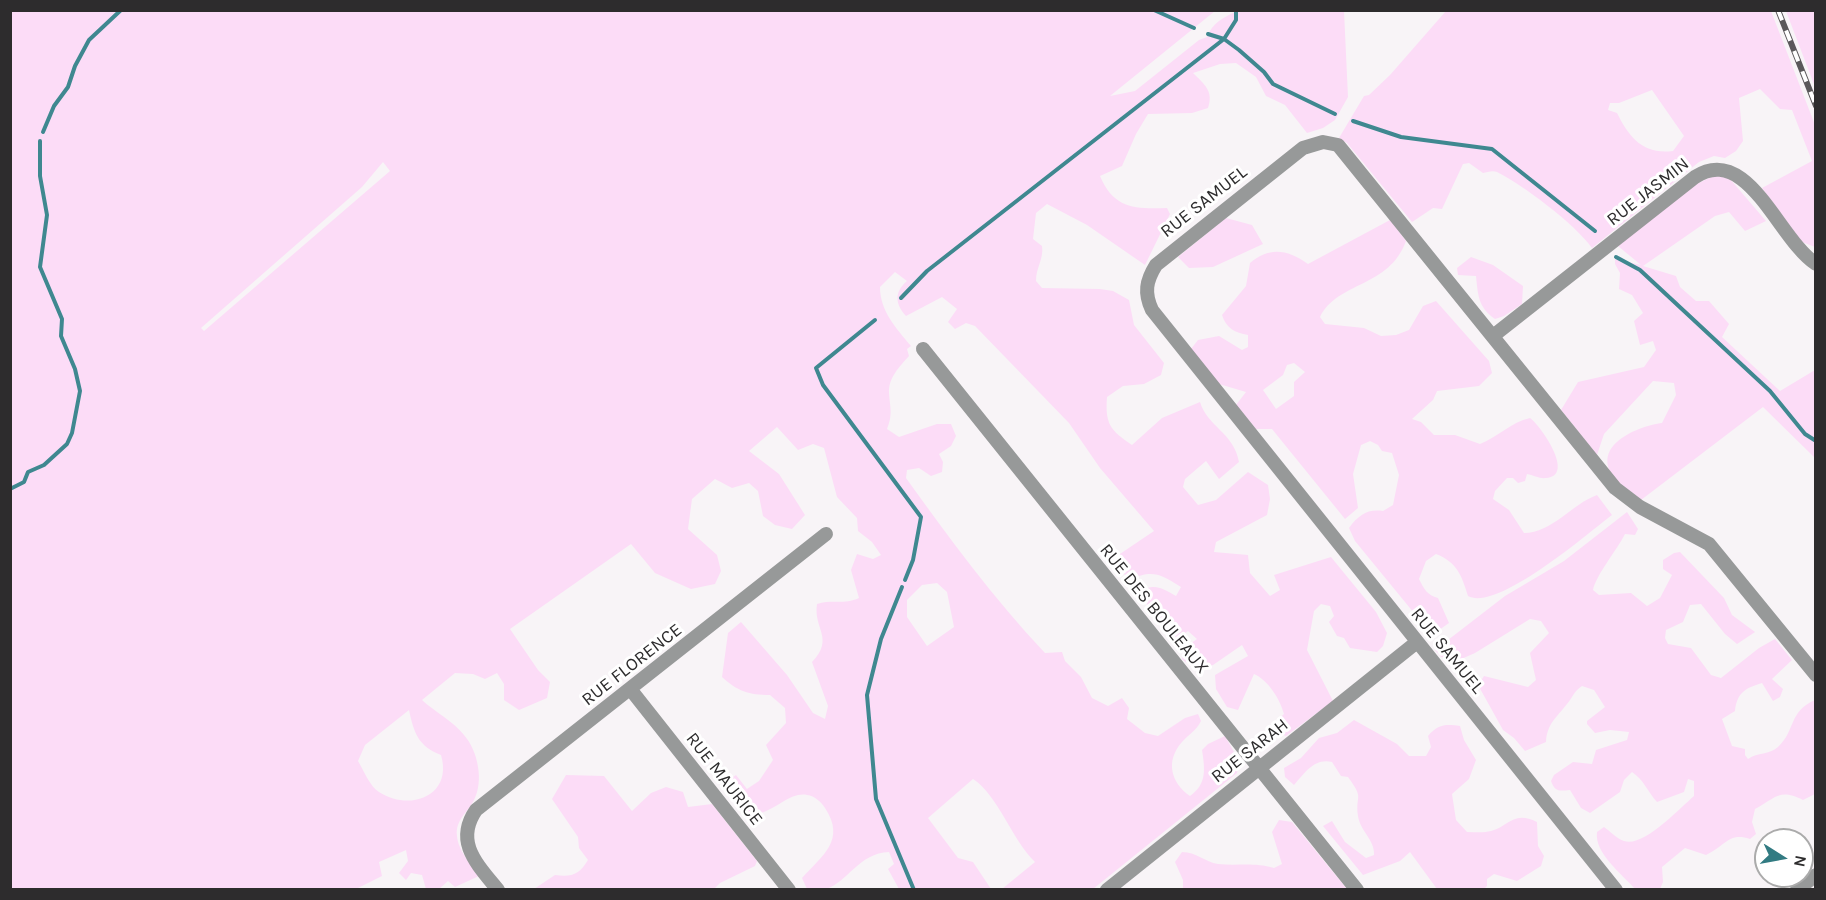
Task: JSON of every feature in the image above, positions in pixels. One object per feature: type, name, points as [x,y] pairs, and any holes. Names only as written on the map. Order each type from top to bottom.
[{"type":"street","name":"RUE SAMUEL","points":[[1616,890],[1152,310],[1146,293],[1147,283],[1156,265],[1303,148],[1314,143],[1330,142],[1346,153],[1615,488],[1640,507],[1709,544],[1815,675]]},
{"type":"street","name":"RUE JASMIN","points":[[1492,336],[1695,177],[1715,168],[1727,170],[1745,181],[1791,243],[1815,264]]},
{"type":"street","name":"RUE DES BOULEAUX","points":[[923,349],[1357,890]]},
{"type":"street","name":"RUE FLORENCE","points":[[498,890],[469,848],[466,830],[476,810],[826,534]]},
{"type":"street","name":"RUE SARAH","points":[[1107,890],[1417,642]]},
{"type":"street","name":"RUE MAURICE","points":[[631,690],[789,890]]},
{"type":"street","points":[[1797,890],[1815,875]]},
{"type":"shaded area","points":[[10,11],[1215,11],[1110,96],[1135,91],[1199,40],[1207,37],[1219,21],[1237,11],[1344,11],[1348,97],[1335,120],[1323,128],[1307,133],[1285,105],[1266,96],[1256,77],[1236,63],[1220,64],[1193,73],[1209,92],[1208,108],[1192,113],[1148,114],[1122,166],[1100,176],[1112,195],[1127,205],[1167,208],[1170,214],[1145,265],[1087,225],[1047,204],[1036,213],[1033,239],[1042,246],[1036,281],[1042,288],[1100,289],[1113,291],[1129,300],[1134,325],[1164,363],[1161,375],[1144,384],[1123,386],[1107,397],[1110,426],[1132,445],[1162,418],[1200,402],[1208,417],[1232,444],[1239,462],[1219,479],[1206,461],[1185,479],[1183,487],[1198,505],[1216,500],[1248,472],[1268,485],[1270,499],[1267,515],[1216,542],[1214,552],[1248,555],[1250,573],[1270,596],[1280,590],[1274,575],[1331,557],[1376,612],[1387,633],[1383,646],[1377,652],[1350,648],[1344,638],[1337,636],[1329,622],[1334,616],[1330,606],[1321,604],[1314,611],[1307,650],[1333,701],[1286,736],[1278,733],[1275,722],[1284,714],[1280,702],[1269,685],[1259,677],[1254,674],[1238,710],[1227,707],[1216,689],[1215,675],[1248,656],[1242,645],[1213,665],[1197,671],[1182,659],[1183,649],[1197,639],[1188,631],[1174,641],[1139,593],[1153,587],[1176,596],[1181,587],[1155,574],[1128,580],[1114,558],[1154,531],[1100,468],[1069,423],[975,326],[966,323],[955,329],[948,322],[957,309],[942,297],[906,316],[898,303],[898,294],[907,281],[895,272],[880,287],[886,311],[911,346],[907,349],[909,356],[890,382],[891,415],[887,429],[899,437],[937,424],[951,424],[956,436],[951,446],[939,454],[943,462],[942,472],[931,476],[919,468],[907,470],[906,478],[955,546],[1045,653],[1062,652],[1065,661],[1081,677],[1092,698],[1108,706],[1122,698],[1129,708],[1127,719],[1145,733],[1158,736],[1185,718],[1198,714],[1201,721],[1177,749],[1172,764],[1172,771],[1178,785],[1190,796],[1196,791],[1204,776],[1202,750],[1208,744],[1225,736],[1239,761],[1237,773],[1093,889],[1002,889],[1035,862],[1019,842],[998,806],[982,786],[973,779],[928,818],[958,858],[973,862],[991,889],[899,889],[888,869],[894,864],[889,852],[870,857],[826,889],[807,889],[802,878],[824,854],[832,838],[831,819],[823,806],[813,797],[801,795],[790,798],[764,812],[746,815],[722,784],[736,775],[747,789],[759,781],[773,760],[766,745],[786,723],[785,708],[770,695],[744,691],[722,677],[728,633],[741,622],[787,675],[813,713],[825,719],[828,706],[812,662],[819,654],[823,640],[817,604],[859,598],[851,570],[857,554],[873,559],[881,555],[872,542],[858,531],[857,518],[837,497],[824,448],[813,444],[798,450],[777,427],[749,451],[779,474],[805,515],[792,529],[775,525],[763,516],[758,491],[749,483],[732,488],[715,479],[692,499],[688,529],[717,555],[721,571],[715,584],[691,589],[655,573],[631,544],[510,629],[538,670],[550,682],[547,698],[519,710],[504,700],[504,684],[497,673],[485,679],[473,674],[455,673],[422,700],[460,730],[473,749],[476,758],[479,784],[474,800],[458,825],[457,836],[462,852],[479,876],[455,887],[448,881],[439,889],[426,889],[422,875],[411,873],[406,880],[399,873],[408,861],[406,850],[379,862],[382,876],[356,889],[11,889]],"holes":[[[383,162],[390,171],[204,331],[201,328],[362,187]],[[937,583],[947,592],[954,627],[927,646],[907,617],[907,600],[922,585]],[[409,710],[418,738],[427,747],[441,755],[443,769],[441,781],[435,790],[415,800],[391,798],[373,786],[358,761],[365,745]]]},
{"type":"shaded area","points":[[1446,11],[1771,11],[1815,125],[1815,247],[1802,242],[1762,188],[1812,161],[1792,110],[1780,109],[1760,89],[1739,98],[1743,141],[1736,151],[1725,158],[1714,156],[1699,162],[1592,248],[1574,228],[1520,186],[1495,171],[1483,173],[1469,163],[1463,164],[1442,209],[1433,208],[1412,222],[1347,143],[1339,138],[1364,96],[1369,95],[1390,75]],"holes":[[[1652,90],[1684,136],[1673,151],[1662,152],[1645,147],[1632,137],[1617,113],[1608,110],[1610,103],[1619,103]]]},
{"type":"shaded area","points":[[1786,11],[1815,11],[1815,87]]},
{"type":"shaded area","points":[[1719,175],[1730,179],[1766,221],[1745,231],[1729,212],[1715,216],[1643,266],[1676,276],[1680,287],[1696,301],[1709,301],[1729,324],[1722,337],[1780,391],[1815,370],[1815,458],[1763,407],[1641,500],[1612,475],[1608,464],[1609,454],[1613,446],[1631,433],[1662,423],[1676,395],[1674,383],[1653,381],[1604,434],[1597,455],[1561,410],[1578,382],[1644,367],[1656,350],[1653,341],[1640,345],[1634,321],[1643,313],[1632,295],[1619,289],[1620,273],[1615,259],[1641,265],[1618,246],[1679,195],[1706,179]]},
{"type":"shaded area","points":[[1226,218],[1252,225],[1263,244],[1213,267],[1189,268],[1178,257]]},
{"type":"shaded area","points":[[1390,220],[1406,241],[1398,256],[1388,268],[1328,305],[1320,317],[1325,324],[1364,328],[1381,336],[1396,335],[1409,330],[1423,306],[1436,301],[1489,361],[1492,373],[1479,386],[1437,391],[1433,400],[1412,419],[1421,422],[1434,435],[1455,435],[1480,444],[1523,420],[1530,418],[1535,423],[1553,450],[1558,469],[1554,475],[1546,478],[1527,474],[1525,481],[1518,483],[1513,478],[1507,478],[1495,491],[1493,499],[1509,510],[1524,533],[1544,528],[1597,495],[1612,515],[1542,569],[1499,593],[1481,598],[1468,596],[1458,570],[1449,561],[1436,554],[1426,561],[1419,579],[1426,591],[1438,598],[1449,623],[1432,635],[1355,541],[1349,528],[1364,514],[1383,511],[1393,505],[1399,475],[1392,453],[1382,451],[1378,445],[1370,441],[1361,445],[1353,474],[1358,508],[1345,519],[1272,429],[1256,429],[1236,405],[1246,392],[1219,384],[1191,349],[1198,340],[1219,336],[1242,350],[1248,347],[1248,335],[1232,329],[1222,315],[1246,286],[1250,263],[1265,254],[1279,252],[1308,264]],"holes":[[[1294,363],[1305,372],[1294,382],[1294,396],[1276,409],[1263,390],[1283,375],[1287,365]]]},
{"type":"shaded area","points":[[1471,257],[1493,265],[1523,286],[1522,304],[1495,319],[1489,314],[1480,300],[1476,276],[1458,275],[1457,268]]},
{"type":"shaded area","points":[[1627,512],[1638,529],[1635,535],[1625,534],[1598,577],[1593,590],[1599,595],[1631,593],[1647,606],[1660,598],[1672,575],[1663,569],[1663,560],[1680,552],[1724,598],[1732,615],[1755,632],[1737,644],[1725,634],[1701,604],[1690,605],[1683,622],[1666,630],[1665,638],[1668,644],[1691,648],[1711,675],[1721,678],[1759,648],[1775,639],[1792,660],[1772,679],[1783,689],[1780,697],[1773,701],[1762,683],[1756,685],[1743,692],[1735,711],[1722,719],[1732,746],[1745,749],[1748,759],[1775,750],[1784,741],[1800,710],[1815,700],[1815,794],[1803,800],[1795,796],[1778,796],[1755,809],[1752,822],[1754,836],[1750,839],[1737,837],[1706,855],[1685,848],[1662,867],[1663,882],[1660,889],[1635,889],[1604,855],[1597,840],[1597,832],[1604,827],[1624,841],[1632,842],[1641,839],[1661,826],[1694,796],[1694,781],[1688,779],[1684,792],[1657,802],[1632,772],[1624,780],[1620,792],[1590,813],[1581,808],[1570,790],[1558,790],[1551,781],[1554,775],[1573,762],[1592,764],[1596,750],[1627,740],[1629,732],[1610,730],[1595,733],[1587,724],[1587,721],[1605,707],[1594,690],[1582,686],[1579,688],[1553,721],[1548,730],[1546,742],[1525,751],[1514,738],[1503,730],[1478,685],[1484,676],[1528,687],[1536,680],[1530,653],[1549,633],[1541,621],[1530,619],[1475,653],[1459,660],[1441,657],[1435,650],[1505,596],[1564,561]]},
{"type":"shaded area","points":[[1354,720],[1397,744],[1409,756],[1426,756],[1431,747],[1428,736],[1435,729],[1446,725],[1460,726],[1464,740],[1476,760],[1469,779],[1452,794],[1456,820],[1467,832],[1491,831],[1511,820],[1522,818],[1537,822],[1538,846],[1544,856],[1541,866],[1517,881],[1494,874],[1487,879],[1487,886],[1484,889],[1437,889],[1410,852],[1400,861],[1363,875],[1323,826],[1332,821],[1345,842],[1366,858],[1374,855],[1372,845],[1359,821],[1358,794],[1348,777],[1341,776],[1332,762],[1326,761],[1315,764],[1294,785],[1285,777],[1284,768],[1301,758],[1319,738],[1337,733]]},
{"type":"shaded area","points":[[566,775],[604,776],[632,811],[651,793],[666,787],[683,792],[688,807],[712,804],[757,861],[755,866],[720,883],[714,889],[534,889],[555,875],[574,874],[588,860],[579,848],[578,837],[552,799]]},
{"type":"shaded area","points":[[1279,820],[1292,822],[1347,889],[1183,889],[1183,880],[1175,862],[1182,852],[1218,864],[1274,868],[1282,864],[1272,832]]},
{"type":"waterway","points":[[43,132],[54,106],[68,87],[75,66],[89,40],[121,10]]},
{"type":"waterway","points":[[1154,10],[1194,28]]},
{"type":"waterway","points":[[901,298],[927,271],[1224,39],[1236,20],[1236,10]]},
{"type":"waterway","points":[[1208,34],[1224,39],[1239,50],[1264,72],[1273,84],[1335,114]]},
{"type":"waterway","points":[[1353,121],[1401,137],[1492,149],[1595,231]]},
{"type":"waterway","points":[[10,489],[24,482],[28,472],[44,465],[67,444],[72,433],[80,391],[75,369],[61,336],[62,319],[40,267],[47,215],[40,176],[40,141]]},
{"type":"waterway","points":[[1616,257],[1640,270],[1770,391],[1805,434],[1816,441]]},
{"type":"waterway","points":[[875,320],[816,368],[823,385],[921,517],[913,560],[905,580]]},
{"type":"waterway","points":[[902,587],[881,639],[867,695],[876,799],[914,890]]},
{"type":"railway","points":[[1778,10],[1816,106]]}]
